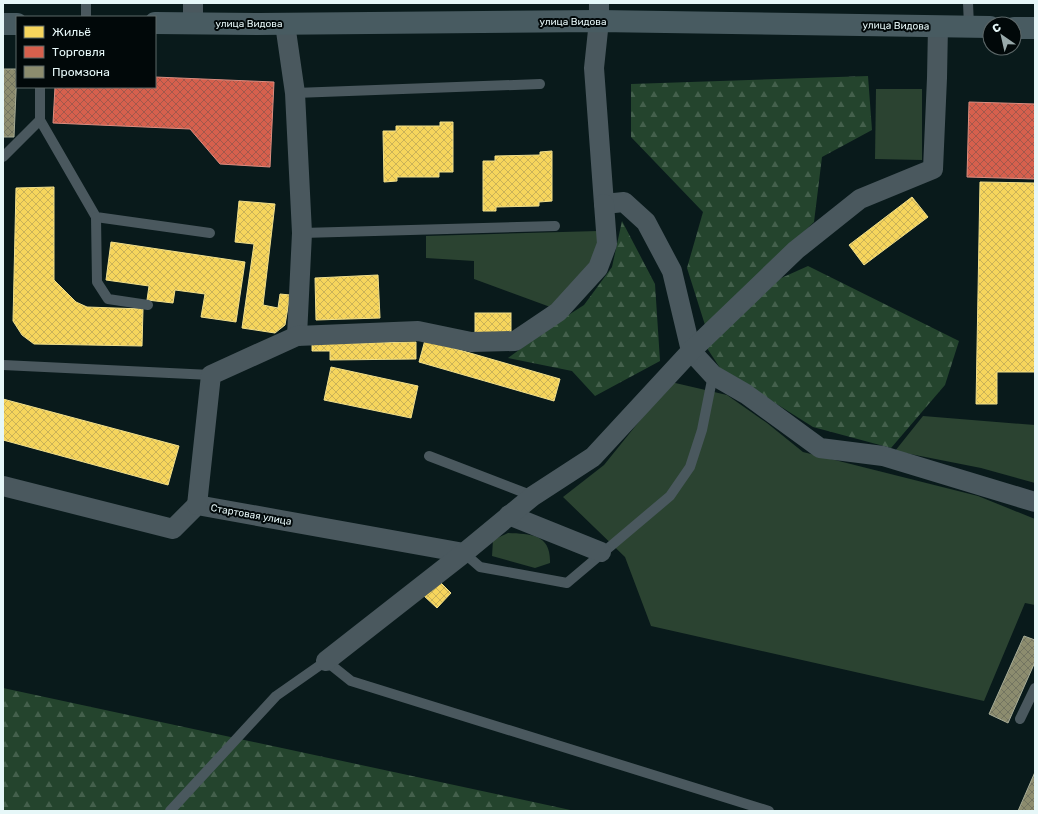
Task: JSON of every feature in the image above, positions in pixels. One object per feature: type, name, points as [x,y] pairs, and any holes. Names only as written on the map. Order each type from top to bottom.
[{"type":"street","name":"улица Видова","points":[[156,23],[193,13],[285,24],[599,12],[979,27]]},
{"type":"street","points":[[198,505],[211,375],[297,336],[418,331],[470,342],[515,341],[558,312],[598,268],[608,244],[594,68],[599,12]]},
{"type":"street","points":[[3,24],[16,24]]},
{"type":"street","points":[[285,24],[295,93],[302,233],[297,336]]},
{"type":"street","points":[[326,661],[464,553],[533,496],[593,457],[691,351],[796,250],[860,199],[933,169],[938,26]]},
{"type":"street","points":[[1022,28],[1035,28]]},
{"type":"street","points":[[604,204],[624,202],[646,222],[672,271],[691,351],[713,375],[746,394],[786,425],[820,448],[883,456],[1035,502]]},
{"type":"street","name":"Стартовая улица","points":[[3,486],[173,529],[198,505],[464,553]]},
{"type":"street","points":[[509,516],[602,552]]},
{"type":"lane","points":[[86,3],[86,16]]},
{"type":"lane","points":[[968,3],[979,27]]},
{"type":"lane","points":[[295,93],[540,84]]},
{"type":"lane","points":[[40,88],[40,120],[96,217],[97,282],[108,299],[148,305]]},
{"type":"lane","points":[[3,157],[40,120]]},
{"type":"lane","points":[[96,217],[210,233]]},
{"type":"lane","points":[[302,233],[555,226]]},
{"type":"lane","points":[[3,365],[211,375]]},
{"type":"lane","points":[[464,553],[480,567],[567,583],[670,496],[690,467],[702,430],[713,375]]},
{"type":"lane","points":[[429,456],[533,496]]},
{"type":"lane","points":[[170,811],[276,696],[326,661],[351,681],[769,811]]},
{"type":"lane","points":[[1020,719],[1035,688]]},
{"type":"green space","points":[[868,76],[872,130],[822,157],[814,222],[705,325],[687,268],[703,212],[631,137],[631,84]]},
{"type":"green space","points":[[876,89],[922,89],[922,160],[875,159]]},
{"type":"green space","points":[[622,221],[655,284],[660,361],[595,396],[572,371],[508,358],[556,323],[584,305],[612,267]]},
{"type":"green space","points":[[598,231],[601,244],[591,264],[553,308],[474,279],[474,261],[426,258],[426,236]]},
{"type":"green space","points":[[808,266],[959,341],[945,385],[891,448],[813,427],[720,368],[705,345],[779,279]]},
{"type":"green space","points":[[671,382],[727,395],[767,423],[803,452],[978,496],[1035,519],[1035,605],[1025,603],[984,701],[651,626],[625,557],[563,497],[604,465]]},
{"type":"green space","points":[[923,416],[1035,425],[1035,483],[981,468],[895,451]]},
{"type":"green space","points":[[508,533],[532,535],[543,541],[547,546],[550,563],[535,568],[492,556],[493,540]]},
{"type":"green space","points":[[3,688],[575,811],[3,811]]},
{"type":"building: Жильё","points":[[440,122],[453,122],[453,172],[439,172],[439,177],[397,177],[397,181],[384,182],[383,131],[396,131],[396,126],[440,126]]},
{"type":"building: Жильё","points":[[552,151],[552,201],[539,202],[539,206],[496,207],[496,211],[483,211],[483,161],[495,161],[495,156],[540,155],[540,152]]},
{"type":"building: Жильё","points":[[980,182],[1035,183],[1035,372],[997,372],[997,404],[976,404]]},
{"type":"building: Жильё","points":[[54,187],[54,280],[76,302],[87,307],[143,309],[142,346],[34,344],[22,335],[13,321],[16,188]]},
{"type":"building: Жильё","points":[[912,197],[928,217],[864,265],[849,245]]},
{"type":"building: Жильё","points":[[239,201],[275,204],[263,305],[278,308],[280,294],[290,295],[285,325],[275,333],[242,328],[254,244],[235,242]]},
{"type":"building: Жильё","points":[[111,242],[245,262],[236,322],[201,317],[205,294],[175,290],[173,303],[147,300],[149,286],[106,280]]},
{"type":"building: Жильё","points":[[378,275],[380,318],[316,320],[315,278]]},
{"type":"building: Жильё","points":[[475,313],[511,313],[511,335],[475,335]]},
{"type":"building: Жильё","points":[[425,340],[560,379],[554,401],[419,362]]},
{"type":"building: Жильё","points":[[416,342],[416,359],[330,360],[330,351],[312,351],[312,344]]},
{"type":"building: Жильё","points":[[331,367],[418,386],[411,418],[324,400]]},
{"type":"building: Жильё","points":[[3,399],[179,446],[168,485],[3,440]]},
{"type":"building: Жильё","points":[[438,580],[451,593],[437,608],[423,595]]},
{"type":"building: Торговля","points":[[156,77],[274,82],[270,167],[220,164],[190,129],[53,123],[55,88],[156,88]]},
{"type":"building: Торговля","points":[[969,102],[1035,104],[1035,179],[967,177]]},
{"type":"building: Промзона","points":[[3,69],[16,69],[14,137],[3,137]]},
{"type":"building: Промзона","points":[[1024,636],[1035,640],[1035,662],[1008,723],[989,714]]},
{"type":"building: Промзона","points":[[1035,772],[1035,811],[1018,811]]}]
